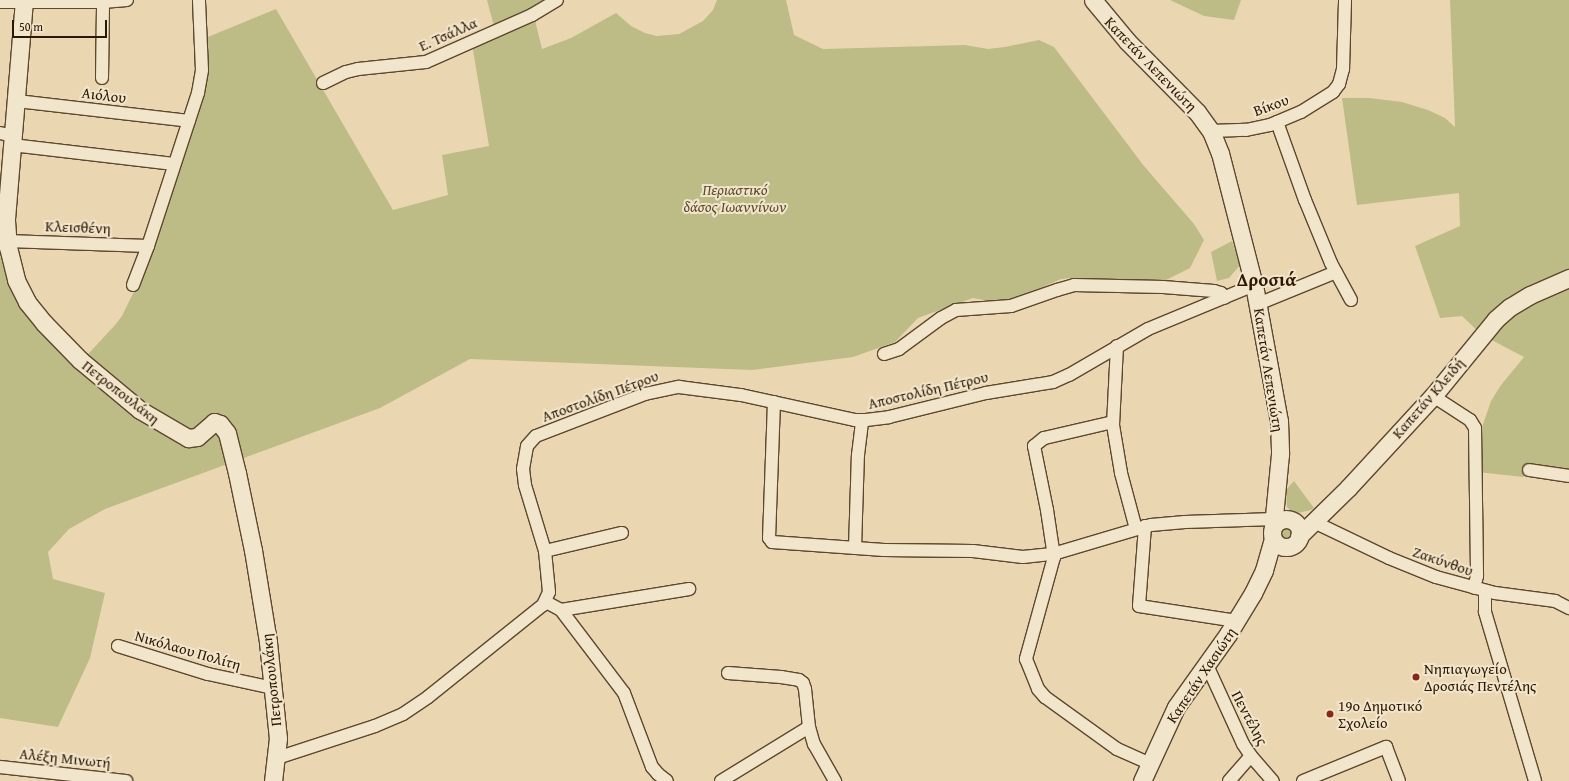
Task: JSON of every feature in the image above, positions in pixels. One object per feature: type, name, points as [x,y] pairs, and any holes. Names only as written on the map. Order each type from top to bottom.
[{"type":"street","points":[[0,2],[103,2],[127,0]]},
{"type":"street","points":[[133,285],[148,246],[198,93],[202,70],[199,0]]},
{"type":"street","name":"Ε. Τσάλλα","points":[[322,83],[346,72],[369,67],[426,62],[532,15],[556,0]]},
{"type":"street","name":"Καπετάν Λεπενιώτη","points":[[1092,0],[1127,41],[1197,112],[1211,131],[1220,152],[1254,285],[1280,433],[1283,527]]},
{"type":"street","name":"Βίκου","points":[[1211,131],[1250,130],[1277,122],[1313,105],[1336,89],[1340,80],[1343,64],[1345,0]]},
{"type":"street","name":"Πετροπουλάκη","points":[[24,1],[16,101],[8,138],[7,241],[12,268],[22,295],[44,323],[80,360],[140,410],[184,436],[195,438],[213,422],[218,423],[225,430],[236,466],[255,564],[274,688],[278,738],[277,758],[273,781]]},
{"type":"street","points":[[102,78],[103,2]]},
{"type":"street","name":"Αιόλου","points":[[16,101],[189,121]]},
{"type":"street","points":[[1277,122],[1304,200],[1336,272],[1351,300]]},
{"type":"street","points":[[8,138],[174,164]]},
{"type":"street","name":"Κλεισθένη","points":[[7,241],[148,246]]},
{"type":"street","points":[[1258,304],[1336,272]]},
{"type":"street","name":"Καπετάν Κλειδή","points":[[1283,527],[1314,522],[1433,396],[1496,319],[1510,307],[1530,295],[1569,278]]},
{"type":"street","points":[[884,354],[899,349],[941,318],[956,310],[1011,306],[1065,287],[1086,285],[1163,287],[1214,291],[1221,293],[1225,298]]},
{"type":"street","name":"Αποστολίδη Πέτρου","points":[[546,602],[549,592],[545,551],[523,475],[526,451],[533,438],[645,394],[670,388],[686,387],[718,391],[862,420],[889,417],[986,393],[1053,382],[1069,375],[1117,346],[1156,326],[1254,285]]},
{"type":"street","points":[[1117,346],[1113,422],[1120,468],[1140,528],[1139,606],[1237,621]]},
{"type":"street","points":[[1433,396],[1470,420],[1475,428],[1477,576],[1479,590],[1535,781]]},
{"type":"street","points":[[774,402],[769,538],[772,542],[855,548],[973,551],[1017,557],[1054,554],[1140,528],[1185,522],[1283,527]]},
{"type":"street","points":[[855,548],[858,455],[862,420]]},
{"type":"street","points":[[1113,422],[1044,438],[1034,446],[1047,510],[1054,563],[1026,653],[1028,664],[1038,689],[1051,702],[1117,749],[1150,764]]},
{"type":"street","points":[[1529,470],[1569,476]]},
{"type":"street","name":"Ζακύνθου","points":[[1314,522],[1388,558],[1436,577],[1479,590],[1511,596],[1550,600],[1569,608]]},
{"type":"street","name":"Καπετάν Χασιώτη","points":[[1142,781],[1176,707],[1237,621],[1253,594],[1283,527]]},
{"type":"street","points":[[545,551],[622,533]]},
{"type":"street","points":[[561,610],[688,589]]},
{"type":"street","points":[[277,758],[375,726],[403,714],[428,697],[546,602],[561,610],[624,693],[652,767],[667,781]]},
{"type":"street","name":"Νικόλαου Πολίτη","points":[[118,646],[208,674],[274,688]]},
{"type":"street","name":"Πεντέλης","points":[[1206,663],[1222,699],[1251,756],[1273,781]]},
{"type":"street","points":[[728,673],[799,680],[803,683],[809,727],[814,744],[835,781]]},
{"type":"street","points":[[721,781],[809,727]]},
{"type":"street","points":[[1303,781],[1386,747],[1399,781]]},
{"type":"street","points":[[1229,781],[1251,756]]},
{"type":"street","name":"Αλέξη Μινωτή","points":[[0,767],[126,781]]},
{"type":"green space","name":"Περιαστικό δάσος Ιωαννίνων","points":[[487,0],[543,0],[532,8],[542,49],[571,38],[616,13],[631,26],[645,33],[657,36],[679,34],[703,21],[713,10],[717,0],[786,0],[794,35],[823,49],[965,45],[988,49],[1039,40],[1054,47],[1144,166],[1194,224],[1204,240],[1190,268],[1162,282],[1071,278],[1061,279],[1009,302],[998,303],[973,298],[918,318],[895,342],[853,357],[752,370],[470,359],[380,408],[105,509],[69,529],[48,552],[53,579],[105,593],[90,658],[58,727],[0,718],[0,256],[7,278],[78,365],[122,316],[137,285],[180,159],[203,39],[276,9],[393,210],[448,195],[442,155],[489,146],[472,44],[496,34]]},
{"type":"green space","points":[[1170,0],[1241,0],[1234,20],[1204,16]]},
{"type":"green space","points":[[1450,0],[1569,0],[1569,472],[1528,466],[1523,477],[1477,472],[1478,439],[1491,401],[1501,385],[1524,357],[1482,335],[1462,316],[1440,318],[1415,246],[1460,226],[1459,193],[1357,205],[1342,98],[1369,98],[1402,102],[1428,110],[1445,118],[1455,127]]},
{"type":"green space","points":[[1232,241],[1240,265],[1229,278],[1217,281],[1211,252]]},
{"type":"green space","points":[[1294,481],[1314,508],[1311,510],[1298,513],[1292,512],[1287,507],[1286,490]]},
{"type":"green space","points":[[1286,524],[1293,526],[1295,533],[1293,540],[1286,542],[1279,540],[1277,533],[1279,526]]},
{"type":"place","name":"Νηπιαγωγείο Δροσιάς Πεντέλης","points":[[1416,677]]},
{"type":"place","name":"19ο Δημοτικό Σχολείο","points":[[1330,714]]},
{"type":"district","name":"Δροσιά","points":[[1267,280]]}]
